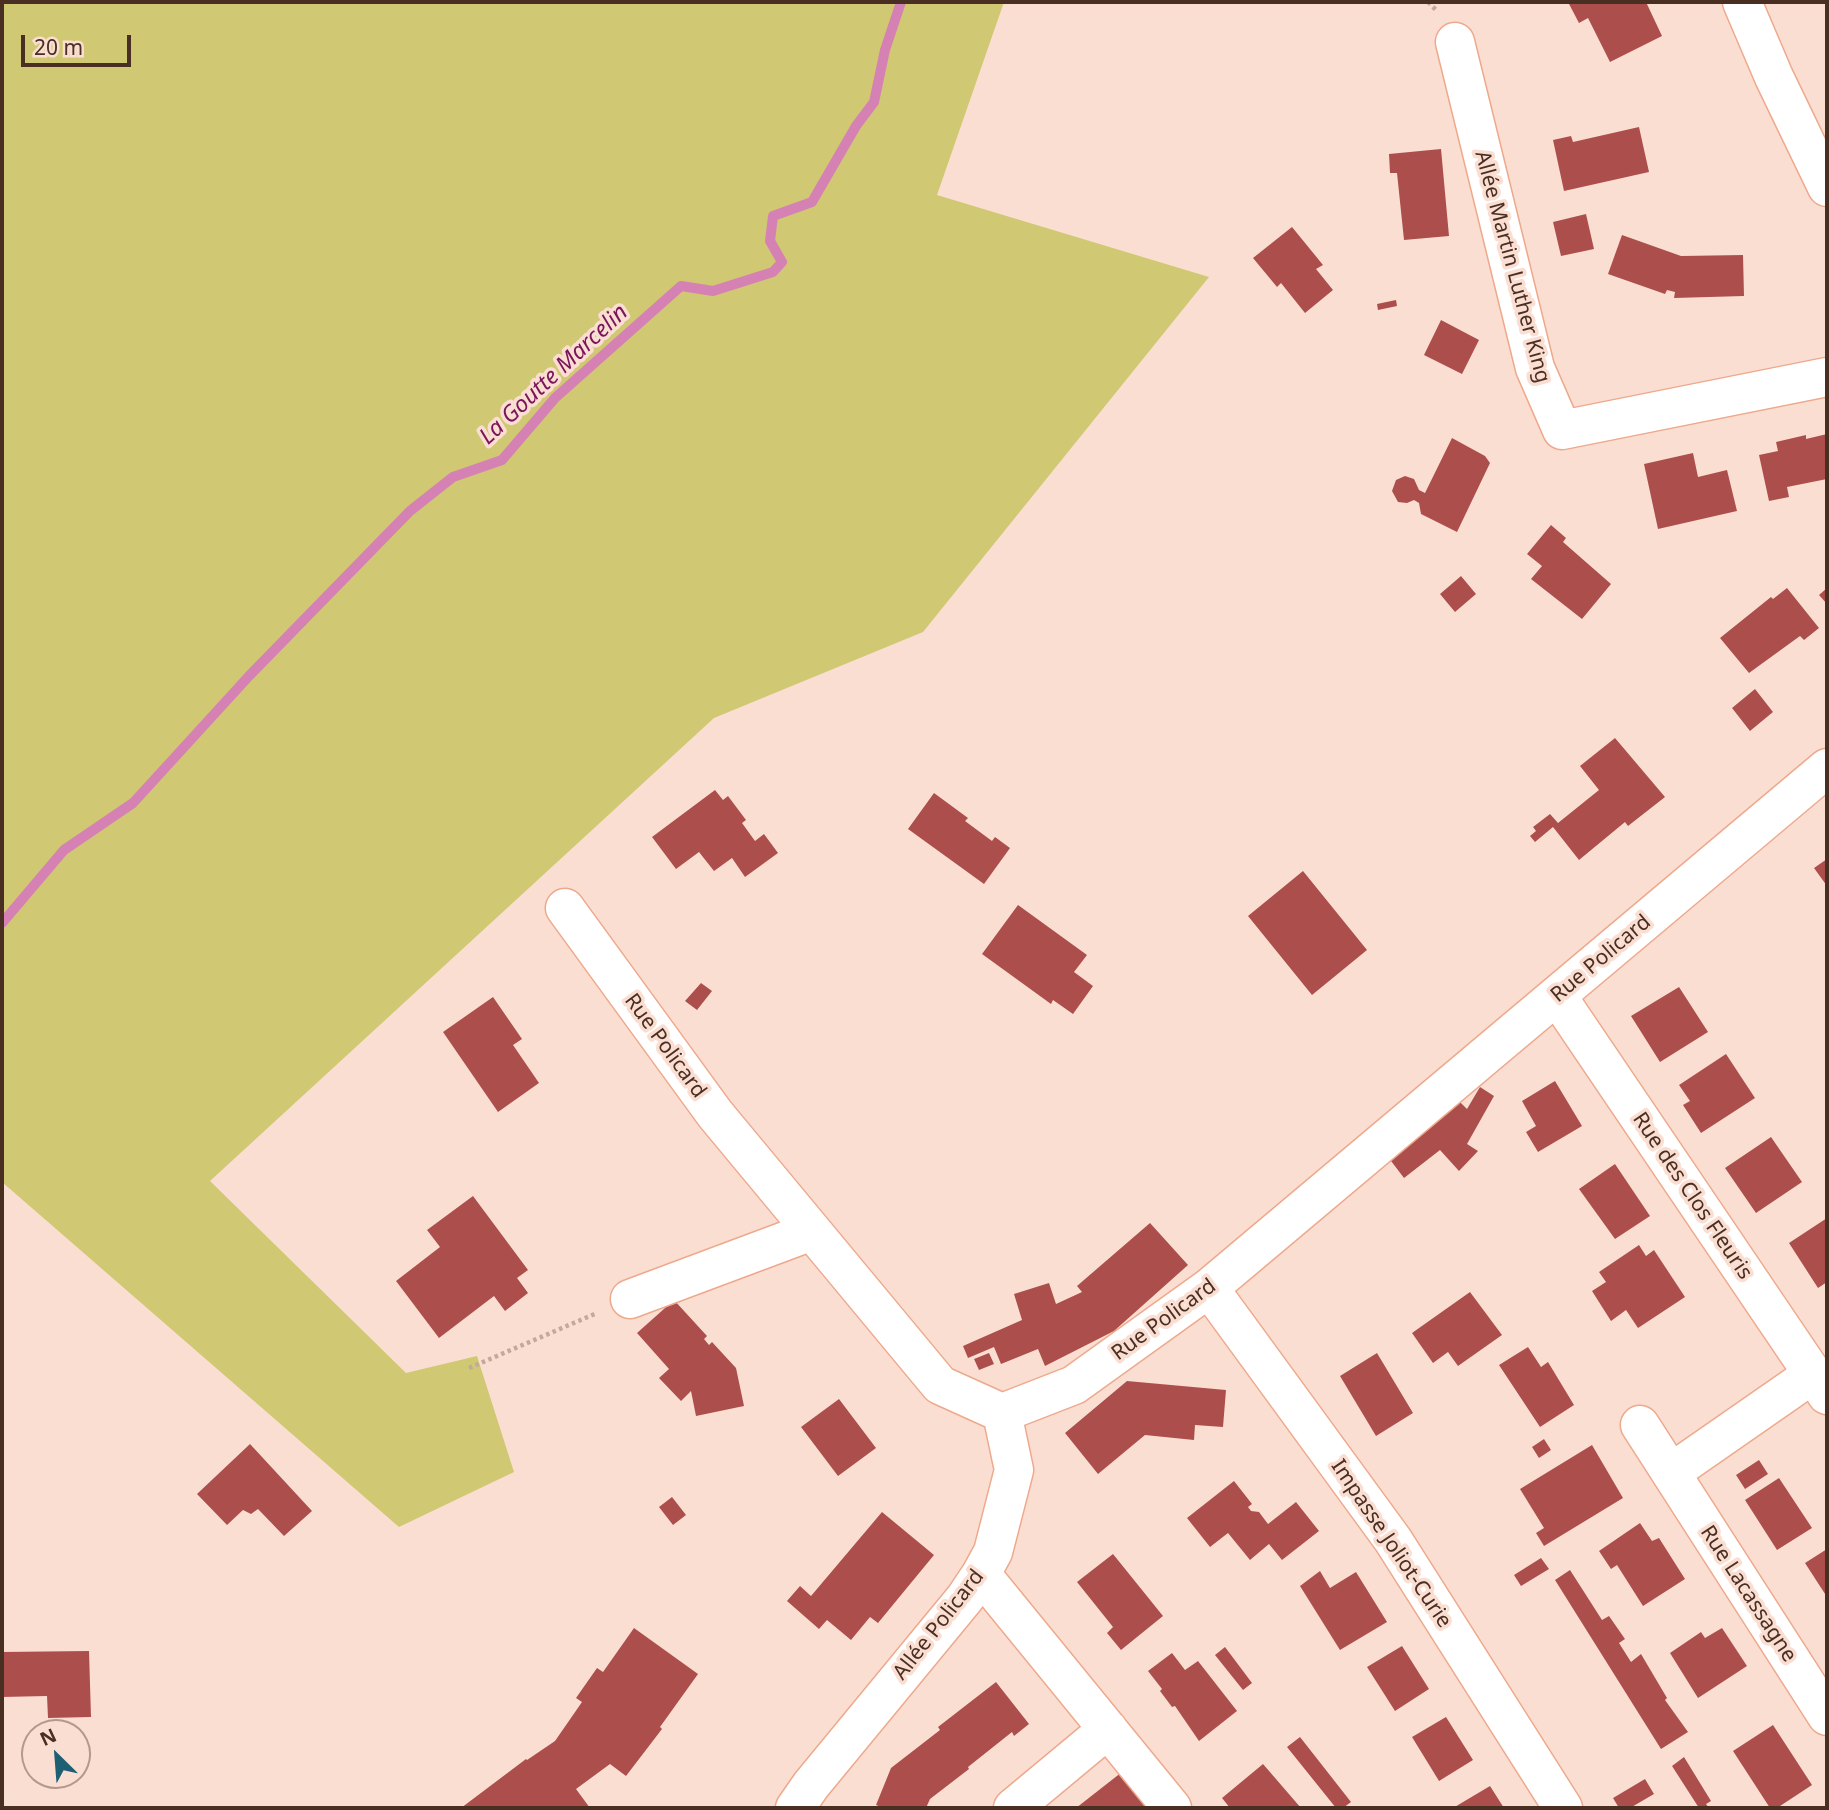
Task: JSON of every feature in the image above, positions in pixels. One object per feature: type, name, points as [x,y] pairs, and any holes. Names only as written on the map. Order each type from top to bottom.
[{"type":"street","points":[[1742,2],[1774,77],[1827,187]]},
{"type":"street","name":"Allée Martin Luther King","points":[[1455,42],[1535,368],[1562,430],[1827,377]]},
{"type":"street","name":"Rue Policard","points":[[565,908],[715,1114],[940,1385],[1002,1413],[1074,1385],[1209,1288],[1827,768]]},
{"type":"street","name":"Rue des Clos Fleuris","points":[[1557,996],[1820,1385]]},
{"type":"street","points":[[630,1299],[812,1231]]},
{"type":"street","name":"Impasse Joliot-Curie","points":[[1209,1288],[1393,1540],[1563,1808]]},
{"type":"street","points":[[1672,1472],[1820,1385]]},
{"type":"street","name":"Allée Policard","points":[[794,1808],[965,1598],[993,1552],[1014,1471],[1002,1413]]},
{"type":"street","name":"Rue Lacassagne","points":[[1640,1425],[1827,1716]]},
{"type":"street","points":[[981,1574],[1172,1808]]},
{"type":"street","points":[[1013,1808],[1108,1729]]},
{"type":"path","points":[[469,1368],[630,1299]]},
{"type":"shaded area","points":[[2,2],[1004,2],[937,195],[1209,277],[923,632],[714,718],[210,1181],[406,1373],[477,1356],[514,1472],[399,1527],[2,1182]]},
{"type":"building","points":[[1568,2],[1646,2],[1662,36],[1610,62],[1588,18],[1579,23]]},
{"type":"building","points":[[1639,127],[1649,172],[1564,191],[1553,140],[1571,136],[1573,142]]},
{"type":"building","points":[[1441,149],[1449,236],[1404,240],[1397,173],[1390,173],[1389,154]]},
{"type":"building","points":[[1586,214],[1594,249],[1561,256],[1553,222]]},
{"type":"building","points":[[1292,227],[1323,265],[1316,269],[1333,290],[1305,313],[1281,283],[1277,287],[1253,258]]},
{"type":"building","points":[[1622,235],[1681,256],[1743,255],[1744,296],[1674,298],[1675,292],[1667,290],[1665,294],[1608,274]]},
{"type":"building","points":[[1396,300],[1397,306],[1378,310],[1377,304]]},
{"type":"building","points":[[1441,320],[1479,340],[1462,374],[1424,355]]},
{"type":"building","points":[[1827,434],[1827,479],[1787,487],[1789,497],[1769,501],[1759,455],[1778,451],[1776,442],[1806,435],[1806,439]]},
{"type":"building","points":[[1452,438],[1485,456],[1490,463],[1457,532],[1421,514],[1419,503],[1414,500],[1407,503],[1398,502],[1392,491],[1396,480],[1405,476],[1414,479],[1419,490],[1425,493]]},
{"type":"building","points":[[1693,453],[1698,477],[1727,470],[1737,511],[1658,529],[1644,464]]},
{"type":"building","points":[[1551,525],[1566,538],[1563,542],[1611,584],[1582,619],[1531,579],[1542,566],[1527,554]]},
{"type":"building","points":[[1461,576],[1476,594],[1455,612],[1440,594]]},
{"type":"building","points":[[1787,588],[1819,628],[1804,640],[1800,636],[1749,673],[1720,638],[1771,597],[1773,599]]},
{"type":"building","points":[[1827,588],[1827,604],[1819,595]]},
{"type":"building","points":[[1755,689],[1773,712],[1750,731],[1732,708]]},
{"type":"building","points":[[1615,738],[1665,797],[1628,826],[1625,822],[1579,860],[1553,827],[1535,842],[1530,836],[1536,831],[1533,827],[1550,814],[1558,823],[1599,790],[1580,766]]},
{"type":"building","points":[[715,790],[723,800],[728,796],[746,820],[742,823],[755,841],[764,834],[778,853],[745,877],[732,858],[714,871],[699,852],[676,869],[652,837]]},
{"type":"building","points":[[934,793],[968,818],[965,821],[992,841],[995,837],[1010,848],[984,884],[908,829]]},
{"type":"building","points":[[1827,859],[1827,886],[1814,868]]},
{"type":"building","points":[[1303,871],[1367,950],[1312,995],[1248,916]]},
{"type":"building","points":[[1018,905],[1087,955],[1074,972],[1093,986],[1073,1014],[1053,1000],[1051,1004],[982,954]]},
{"type":"building","points":[[701,983],[712,991],[697,1010],[685,1001]]},
{"type":"building","points":[[1679,987],[1708,1032],[1660,1062],[1631,1016]]},
{"type":"building","points":[[493,997],[522,1039],[513,1045],[539,1083],[498,1112],[443,1032]]},
{"type":"building","points":[[1726,1054],[1755,1098],[1701,1133],[1683,1105],[1690,1101],[1679,1085]]},
{"type":"building","points":[[1555,1081],[1582,1126],[1538,1152],[1526,1132],[1536,1126],[1522,1101]]},
{"type":"building","points":[[1480,1087],[1494,1096],[1467,1144],[1478,1151],[1459,1171],[1440,1150],[1404,1178],[1388,1157],[1456,1098],[1467,1109]]},
{"type":"building","points":[[1771,1137],[1802,1182],[1756,1213],[1725,1168]]},
{"type":"building","points":[[1615,1164],[1650,1216],[1615,1239],[1579,1189]]},
{"type":"building","points":[[473,1196],[528,1270],[517,1278],[528,1293],[505,1311],[494,1296],[439,1338],[396,1281],[440,1247],[427,1230]]},
{"type":"building","points":[[1827,1218],[1827,1282],[1818,1288],[1789,1243]]},
{"type":"building","points":[[1150,1223],[1188,1265],[1114,1331],[1045,1366],[1038,1349],[1001,1364],[994,1347],[968,1358],[963,1346],[1022,1320],[1014,1294],[1049,1283],[1056,1304],[1082,1292],[1077,1286]]},
{"type":"building","points":[[1639,1245],[1646,1256],[1654,1250],[1685,1297],[1638,1328],[1626,1310],[1611,1321],[1592,1291],[1606,1282],[1599,1272]]},
{"type":"building","points":[[1470,1292],[1502,1335],[1458,1366],[1448,1352],[1433,1363],[1412,1333]]},
{"type":"building","points":[[674,1300],[707,1336],[704,1339],[709,1345],[712,1342],[736,1368],[744,1406],[696,1416],[691,1391],[681,1401],[659,1378],[669,1369],[637,1333]]},
{"type":"building","points":[[1528,1347],[1541,1367],[1548,1362],[1574,1405],[1540,1427],[1499,1365]]},
{"type":"building","points":[[989,1353],[994,1364],[979,1370],[974,1359]]},
{"type":"building","points":[[1377,1353],[1413,1413],[1376,1436],[1340,1376]]},
{"type":"building","points":[[1127,1381],[1226,1390],[1223,1427],[1195,1425],[1194,1440],[1145,1435],[1098,1474],[1065,1433]]},
{"type":"building","points":[[839,1399],[876,1448],[838,1476],[801,1427]]},
{"type":"building","points":[[1544,1439],[1551,1450],[1539,1458],[1532,1447]]},
{"type":"building","points":[[250,1444],[312,1511],[284,1536],[258,1509],[251,1514],[243,1510],[227,1525],[197,1494]]},
{"type":"building","points":[[1592,1445],[1623,1498],[1544,1546],[1536,1533],[1544,1528],[1520,1489]]},
{"type":"building","points":[[1759,1460],[1768,1474],[1745,1489],[1736,1475]]},
{"type":"building","points":[[1779,1478],[1812,1528],[1777,1550],[1745,1500]]},
{"type":"building","points":[[1234,1481],[1252,1504],[1248,1507],[1251,1511],[1259,1512],[1268,1524],[1296,1502],[1319,1531],[1282,1560],[1269,1544],[1250,1560],[1228,1533],[1210,1547],[1187,1518]]},
{"type":"building","points":[[672,1497],[686,1515],[673,1525],[659,1507]]},
{"type":"building","points":[[882,1512],[934,1555],[878,1623],[870,1617],[851,1640],[827,1620],[819,1629],[787,1601],[800,1586],[811,1596]]},
{"type":"building","points":[[1640,1523],[1652,1541],[1659,1538],[1685,1579],[1643,1606],[1617,1565],[1611,1569],[1599,1551]]},
{"type":"building","points":[[1827,1549],[1827,1597],[1805,1563]]},
{"type":"building","points":[[1113,1554],[1163,1616],[1121,1650],[1107,1633],[1113,1627],[1077,1582]]},
{"type":"building","points":[[1541,1558],[1549,1569],[1521,1586],[1514,1575]]},
{"type":"building","points":[[1570,1570],[1602,1620],[1609,1616],[1625,1639],[1619,1643],[1631,1662],[1641,1654],[1667,1698],[1665,1700],[1688,1732],[1661,1749],[1555,1580]]},
{"type":"building","points":[[1320,1571],[1330,1588],[1356,1572],[1387,1622],[1340,1650],[1300,1586]]},
{"type":"building","points":[[634,1628],[698,1674],[660,1727],[662,1729],[626,1776],[610,1764],[576,1789],[590,1808],[461,1808],[526,1759],[555,1741],[582,1702],[576,1698],[597,1668],[603,1672]]},
{"type":"building","points":[[1722,1628],[1747,1666],[1698,1698],[1670,1653],[1701,1632],[1705,1638]]},
{"type":"building","points":[[1402,1646],[1429,1689],[1395,1711],[1367,1667]]},
{"type":"building","points":[[1225,1647],[1252,1683],[1243,1690],[1215,1655]]},
{"type":"building","points":[[89,1651],[91,1717],[48,1718],[47,1696],[2,1697],[2,1652]]},
{"type":"building","points":[[1172,1653],[1185,1670],[1198,1661],[1237,1711],[1199,1741],[1148,1671]]},
{"type":"building","points":[[996,1682],[1029,1724],[1014,1736],[1012,1732],[968,1767],[969,1769],[930,1799],[926,1808],[884,1808],[876,1805],[891,1768]]},
{"type":"building","points":[[1446,1717],[1473,1760],[1439,1781],[1412,1737]]},
{"type":"building","points":[[1773,1725],[1812,1785],[1777,1808],[1770,1808],[1733,1751]]},
{"type":"building","points":[[1300,1737],[1351,1802],[1343,1808],[1336,1808],[1287,1747]]},
{"type":"building","points":[[1684,1757],[1711,1801],[1706,1804],[1709,1808],[1699,1808],[1672,1766]]},
{"type":"building","points":[[1263,1764],[1301,1808],[1230,1808],[1222,1798]]},
{"type":"building","points":[[1122,1772],[1151,1808],[1076,1808]]},
{"type":"building","points":[[1645,1779],[1654,1794],[1630,1808],[1619,1808],[1613,1798]]},
{"type":"building","points":[[1490,1786],[1504,1808],[1453,1808]]},
{"type":"waterway","name":"La Goutte Marcelin","points":[[2,923],[64,850],[133,803],[249,676],[410,511],[453,477],[502,460],[555,398],[681,286],[713,291],[773,272],[782,262],[770,241],[773,216],[812,202],[856,126],[874,102],[885,50],[901,2]]}]
